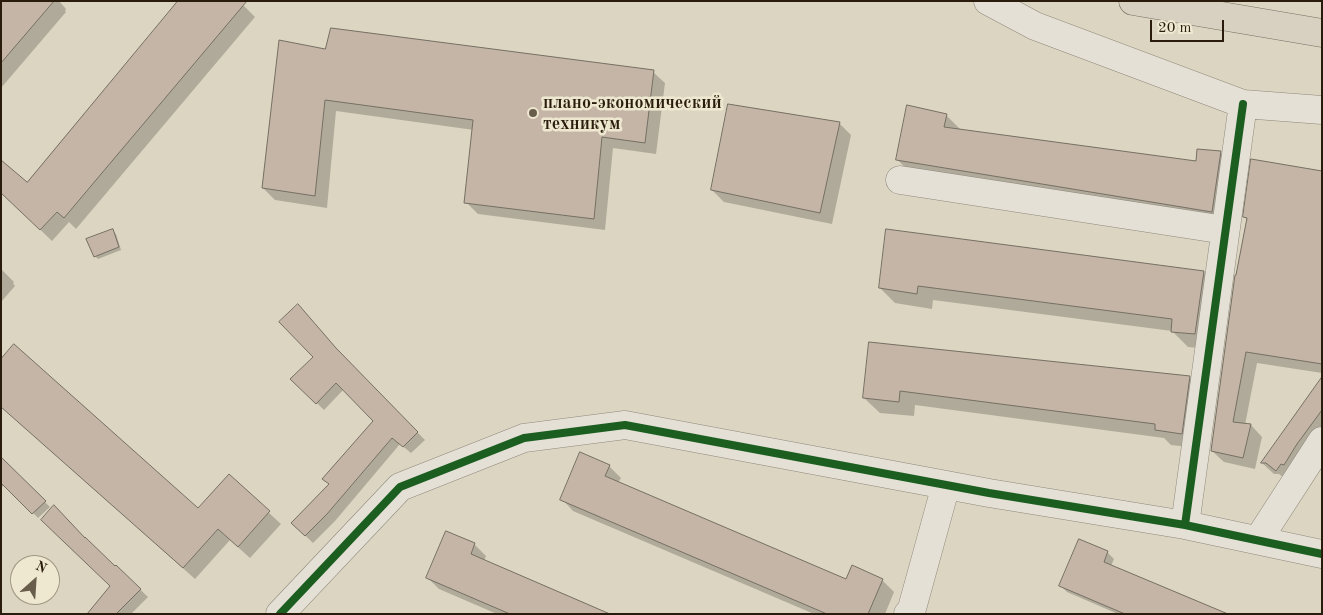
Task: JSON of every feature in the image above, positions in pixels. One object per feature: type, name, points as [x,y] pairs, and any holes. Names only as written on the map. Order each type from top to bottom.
[{"type":"main road","points":[[1133,1],[1322,33]]},
{"type":"street","points":[[988,1],[1035,26],[1243,104],[1322,110]]},
{"type":"street","points":[[1185,525],[1243,104]]},
{"type":"street","points":[[900,180],[1225,230]]},
{"type":"street","points":[[280,614],[400,486],[524,438],[625,425],[989,493],[1185,525],[1322,554]]},
{"type":"street","points":[[1258,540],[1322,441]]},
{"type":"street","points":[[908,614],[911,612],[946,485]]},
{"type":"building","points":[[1,1],[54,1],[1,63]]},
{"type":"building","points":[[178,1],[247,1],[64,218],[57,212],[40,230],[1,193],[1,160],[27,182]]},
{"type":"building","name":"плано-экономический техникум","points":[[331,28],[654,70],[645,143],[602,137],[594,219],[464,203],[473,120],[325,100],[315,196],[262,188],[279,40],[325,49]]},
{"type":"building","name":"плано-экономический техникум","points":[[728,104],[840,122],[820,213],[711,190]]},
{"type":"building","points":[[907,105],[947,114],[944,127],[1196,161],[1197,149],[1221,151],[1212,212],[896,160]]},
{"type":"building","points":[[1251,159],[1322,171],[1322,364],[1246,352],[1233,422],[1251,424],[1243,458],[1211,451],[1235,275],[1247,218],[1243,217]]},
{"type":"building","points":[[113,229],[119,247],[94,257],[86,239]]},
{"type":"building","points":[[886,229],[1204,271],[1195,334],[1171,332],[1172,319],[918,286],[917,294],[879,288]]},
{"type":"building","points":[[298,304],[336,348],[418,432],[403,447],[392,438],[327,514],[305,536],[291,523],[329,484],[322,479],[373,421],[336,383],[316,404],[290,379],[313,357],[279,322]]},
{"type":"building","points":[[869,342],[1190,376],[1182,434],[1155,430],[1155,424],[900,391],[899,402],[863,398]]},
{"type":"building","points":[[14,344],[198,508],[229,474],[270,511],[238,547],[218,529],[183,568],[1,407],[1,359]]},
{"type":"building","points":[[1322,377],[1322,410],[1284,465],[1281,464],[1276,471],[1266,463],[1261,463]]},
{"type":"building","points":[[580,452],[610,465],[605,476],[846,579],[852,565],[883,579],[868,614],[827,614],[560,500]]},
{"type":"building","points":[[1,457],[46,501],[32,514],[1,483]]},
{"type":"building","points":[[54,505],[85,538],[141,589],[116,614],[87,614],[110,586],[41,520]]},
{"type":"building","points":[[446,531],[475,543],[471,554],[610,614],[510,614],[426,578]]},
{"type":"building","points":[[1079,539],[1108,551],[1104,562],[1228,614],[1125,614],[1059,586]]},
{"type":"cycle path","points":[[1185,525],[1243,104]]},
{"type":"cycle path","points":[[280,614],[400,487],[524,438],[625,425],[989,493],[1185,525],[1322,554]]},
{"type":"place","name":"плано-экономический техникум","points":[[533,113]]}]
